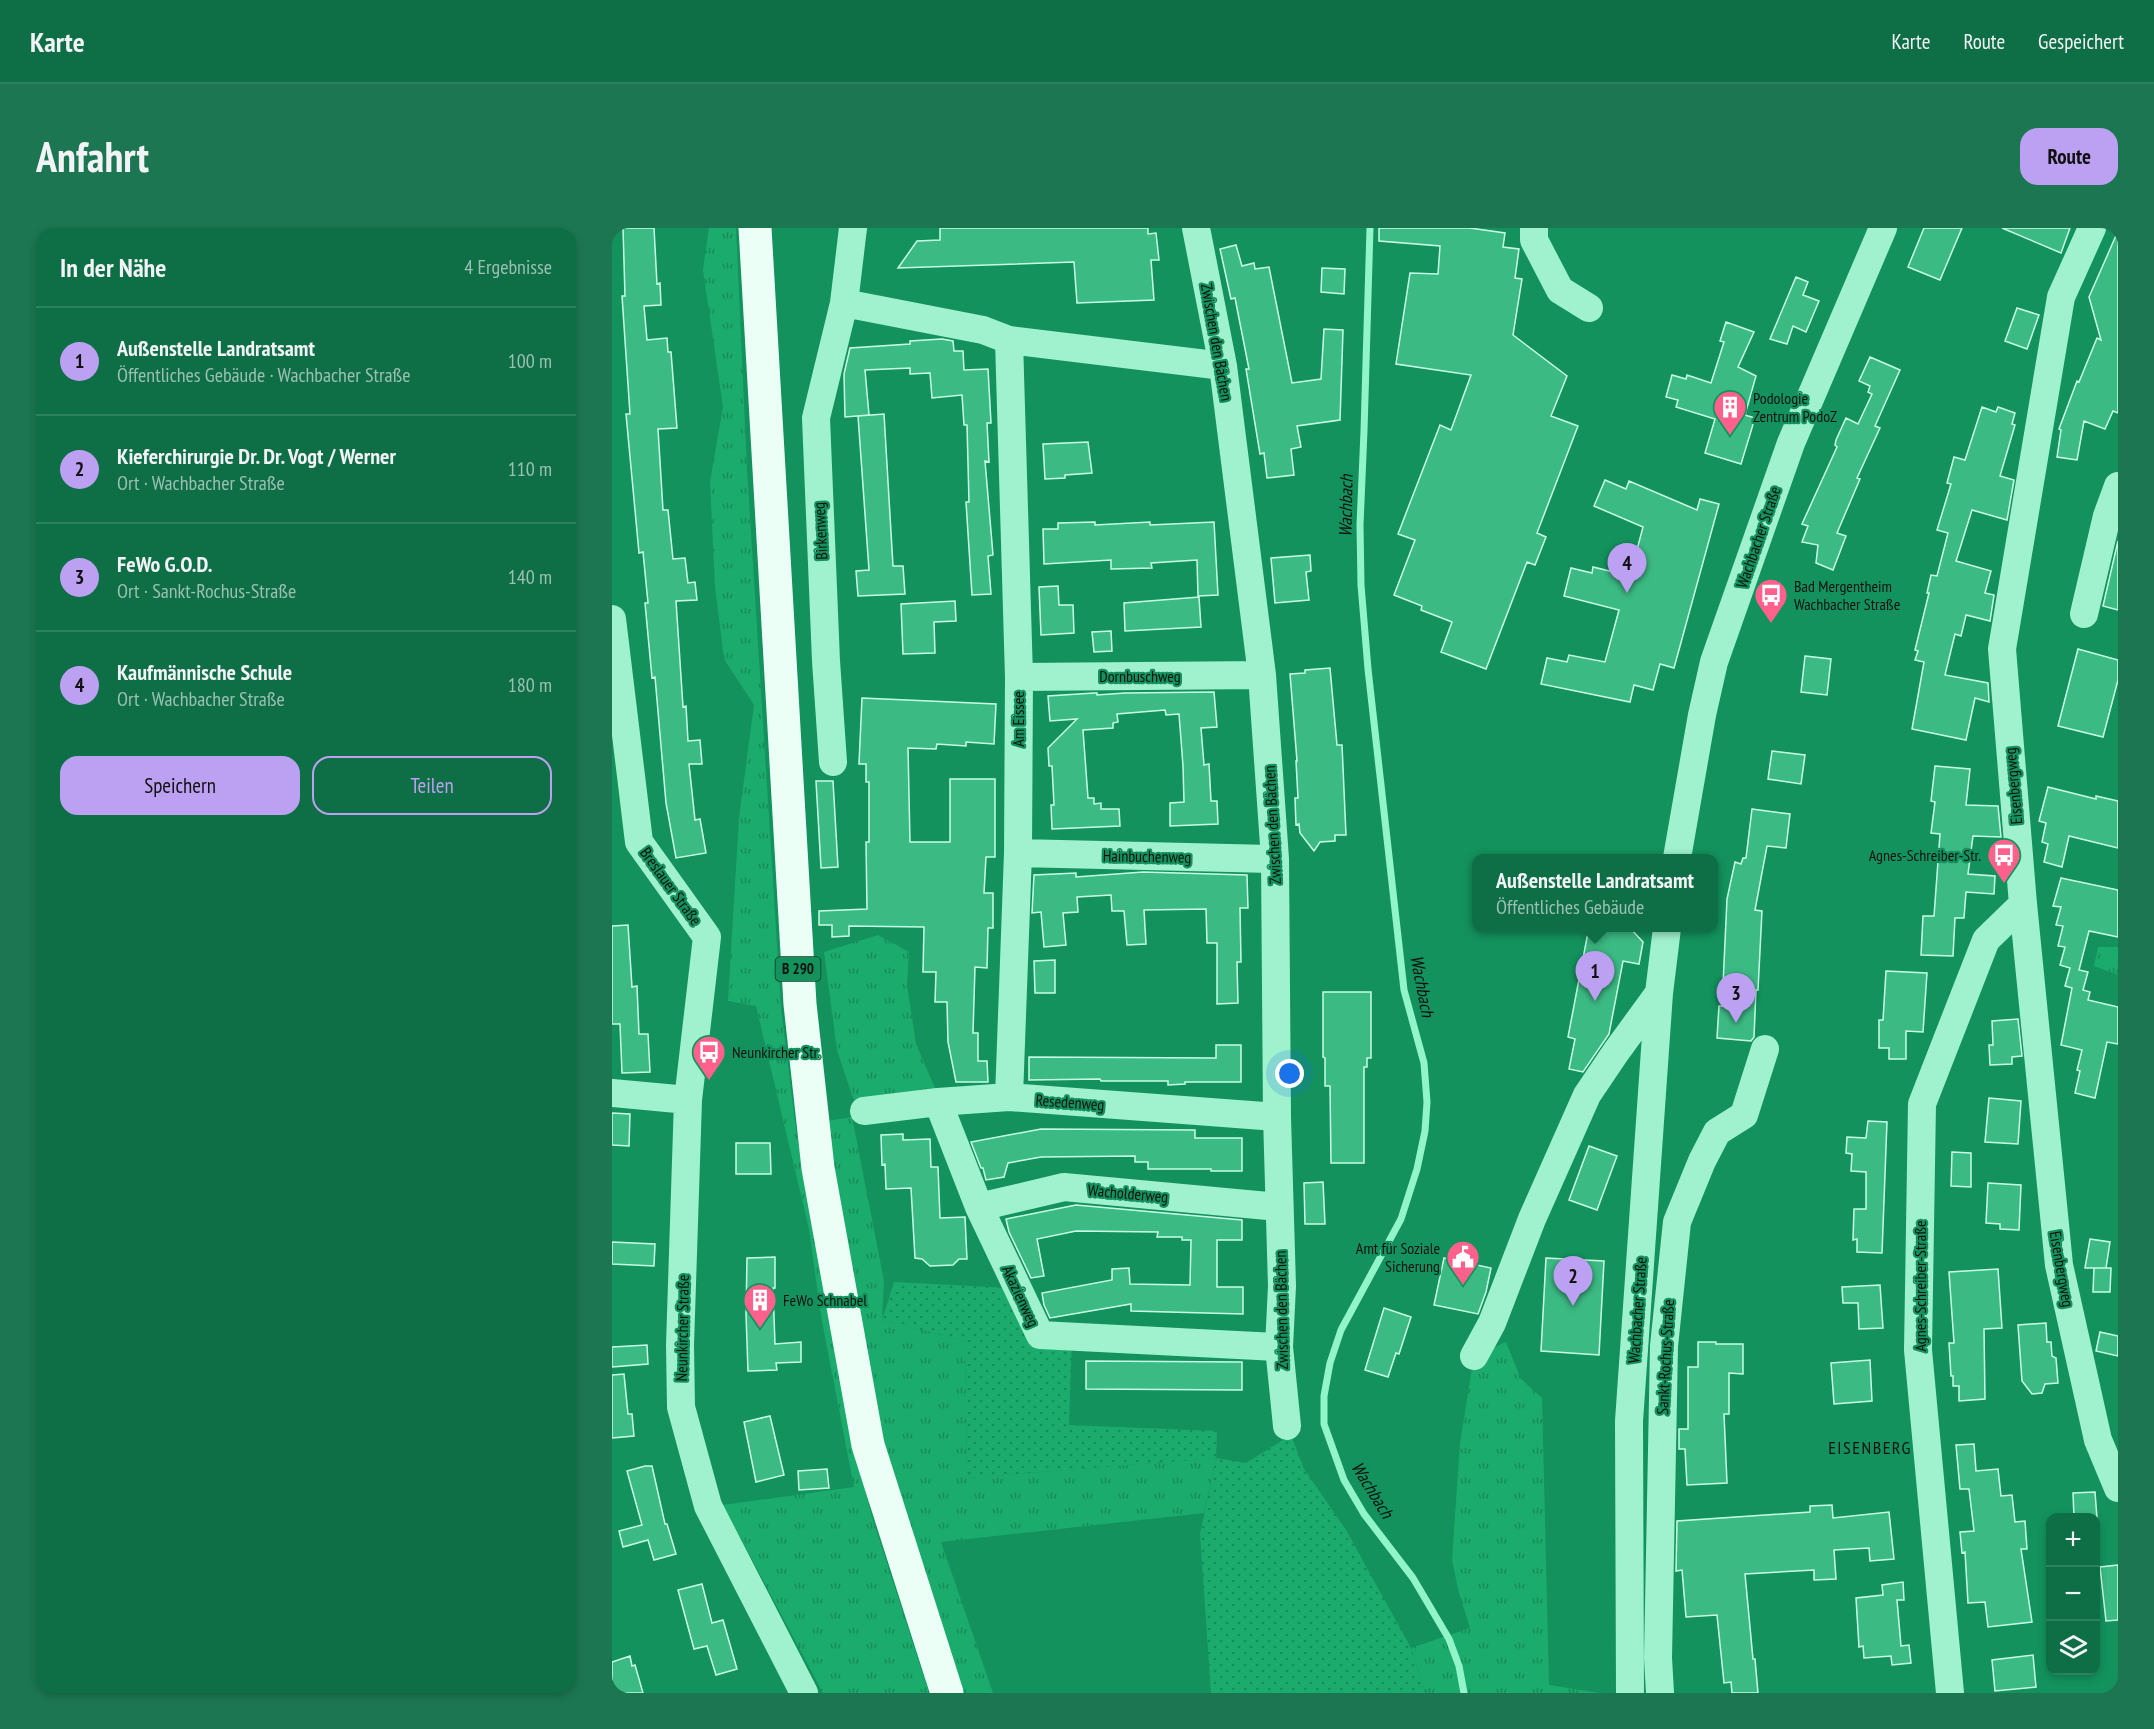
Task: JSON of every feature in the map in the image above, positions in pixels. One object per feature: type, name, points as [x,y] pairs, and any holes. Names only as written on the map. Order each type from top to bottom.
[{"type":"main road","name":"B 290","points":[[755,228],[800,1004],[818,1168],[868,1445],[947,1693]]},
{"type":"street","name":"Birkenweg","points":[[833,762],[816,418],[844,303],[853,228]]},
{"type":"street","name":"Zwischen den Bächen","points":[[1196,228],[1223,366],[1262,675],[1275,859],[1277,1117],[1282,1286],[1279,1347],[1287,1426]]},
{"type":"street","points":[[1533,228],[1534,240],[1560,290],[1589,308]]},
{"type":"street","name":"Wachbacher Straße","points":[[1678,854],[1702,715],[1714,662],[1791,443],[1883,228]]},
{"type":"street","name":"Eisenbergweg","points":[[2092,228],[2061,297],[2002,649],[2023,904],[2059,1265],[2098,1440],[2118,1488]]},
{"type":"street","points":[[844,303],[983,330],[1009,340],[1223,366]]},
{"type":"street","name":"Am Eissee","points":[[1009,340],[1018,677],[1018,853],[1009,1097]]},
{"type":"street","points":[[2084,614],[2107,516],[2118,486]]},
{"type":"street","name":"Breslauer Straße","points":[[612,619],[639,842],[707,937]]},
{"type":"street","name":"Dornbuschweg","points":[[1018,677],[1262,675]]},
{"type":"street","name":"Hainbuchenweg","points":[[1018,853],[1275,859]]},
{"type":"street","name":"Agnes-Schreiber-Straße","points":[[1950,1693],[1918,1350],[1922,1104],[1986,940],[2023,904]]},
{"type":"street","name":"Wachbacher Straße","points":[[1630,1693],[1629,1421],[1659,993],[1666,932]]},
{"type":"street","name":"Neunkircher Straße","points":[[707,937],[688,1100],[680,1345],[681,1407],[708,1506],[804,1693]]},
{"type":"street","points":[[1474,1356],[1492,1323],[1532,1219],[1587,1095],[1659,993]]},
{"type":"street","name":"Sankt-Rochus-Straße","points":[[1660,1693],[1658,1658],[1664,1346],[1677,1222],[1702,1161],[1718,1132],[1744,1115],[1765,1049]]},
{"type":"street","points":[[612,1093],[688,1100]]},
{"type":"street","name":"Resedenweg","points":[[864,1111],[938,1101],[1009,1097],[1277,1117]]},
{"type":"street","name":"Akazienweg","points":[[938,1101],[979,1207],[1040,1335],[1279,1347]]},
{"type":"street","name":"Wacholderweg","points":[[979,1207],[1064,1187],[1279,1208]]},
{"type":"green space","points":[[709,228],[736,228],[747,469],[781,1008],[796,1130],[856,1449],[872,1517],[929,1693],[823,1693],[723,1505],[854,1487],[821,1316],[809,1229],[756,1006],[728,1001],[739,818],[754,705],[724,659],[715,586],[710,482],[723,407],[703,270]]},
{"type":"green space","points":[[878,935],[909,952],[907,985],[916,1044],[938,1095],[864,1111],[853,1098],[837,1050],[824,952]]},
{"type":"green space","points":[[2098,947],[2118,947],[2118,975],[2094,966]]},
{"type":"green space","points":[[852,1117],[884,1281],[882,1320],[965,1341],[967,1478],[1216,1458],[1204,1513],[941,1542],[993,1693],[947,1693],[884,1492],[813,1123]]},
{"type":"green space","points":[[894,1282],[1010,1288],[1040,1335],[1072,1336],[1069,1425],[1217,1431],[1216,1458],[967,1478],[965,1341],[882,1320]]},
{"type":"green space","points":[[1506,1342],[1521,1379],[1542,1398],[1549,1685],[1600,1693],[1425,1693],[1411,1648],[1470,1628],[1452,1560],[1460,1443],[1474,1356]]},
{"type":"green space","points":[[1291,1435],[1304,1469],[1346,1530],[1411,1648],[1425,1693],[1211,1693],[1200,1534],[1216,1458],[1246,1463]]},
{"type":"building","points":[[623,228],[654,228],[657,284],[660,283],[661,305],[644,306],[647,340],[667,338],[668,352],[671,352],[677,428],[658,429],[663,510],[668,510],[673,559],[685,558],[688,583],[695,582],[697,600],[676,601],[683,707],[686,706],[688,741],[700,740],[702,764],[689,764],[695,820],[700,819],[706,853],[676,858],[666,803],[655,677],[652,678],[645,603],[648,603],[643,552],[639,553],[626,414],[630,414],[622,296],[625,296]]},
{"type":"building","points":[[940,228],[1148,228],[1148,234],[1156,233],[1159,260],[1151,260],[1154,300],[1077,303],[1074,262],[898,268],[917,241],[940,240]]},
{"type":"building","points":[[1379,228],[1470,228],[1505,233],[1503,247],[1519,249],[1515,278],[1522,279],[1513,335],[1567,376],[1551,416],[1578,426],[1537,533],[1546,537],[1535,565],[1527,562],[1486,669],[1441,652],[1452,622],[1421,610],[1422,606],[1394,595],[1415,540],[1398,534],[1440,425],[1451,430],[1471,375],[1396,364],[1410,273],[1438,274],[1440,246],[1379,241]]},
{"type":"building","points":[[1924,228],[1962,228],[1940,280],[1908,267]]},
{"type":"building","points":[[2002,228],[2070,228],[2061,253]]},
{"type":"building","points":[[2118,231],[2118,413],[2113,411],[2105,429],[2084,421],[2077,460],[2057,457],[2061,430],[2059,429],[2077,381],[2079,382],[2097,338],[2101,340],[2089,297]]},
{"type":"building","points":[[1236,245],[1242,266],[1254,263],[1255,269],[1269,267],[1292,383],[1321,379],[1324,329],[1343,330],[1340,420],[1297,426],[1301,447],[1291,449],[1294,475],[1267,478],[1264,453],[1260,454],[1246,369],[1249,369],[1235,298],[1231,299],[1220,249]]},
{"type":"building","points":[[1322,268],[1345,269],[1344,294],[1321,292]]},
{"type":"building","points":[[1796,277],[1808,282],[1803,295],[1819,301],[1806,332],[1793,326],[1787,344],[1770,339]]},
{"type":"building","points":[[2017,308],[2039,315],[2027,349],[2005,341]]},
{"type":"building","points":[[1726,322],[1754,332],[1738,367],[1756,376],[1745,415],[1755,418],[1741,464],[1705,453],[1715,419],[1676,407],[1678,400],[1666,397],[1672,375],[1686,379],[1687,375],[1711,383],[1724,342],[1720,341]]},
{"type":"building","points":[[942,339],[953,341],[954,351],[963,351],[964,370],[988,369],[991,423],[987,423],[989,462],[985,461],[993,555],[988,556],[991,594],[972,595],[966,502],[969,502],[967,425],[964,425],[962,395],[932,398],[930,373],[910,374],[910,368],[865,370],[869,415],[845,417],[844,374],[850,348],[910,344],[910,341]]},
{"type":"building","points":[[1870,357],[1900,370],[1875,426],[1880,428],[1857,478],[1860,479],[1837,533],[1846,536],[1833,570],[1816,563],[1818,545],[1802,542],[1808,526],[1802,524],[1837,447],[1836,440],[1846,418],[1858,424],[1872,394],[1868,392],[1870,386],[1859,381]]},
{"type":"building","points":[[1982,407],[1996,412],[1998,407],[2015,413],[2012,424],[2015,425],[2000,476],[2014,480],[2007,520],[1972,510],[1956,561],[1991,571],[1985,593],[1994,595],[1990,621],[1966,615],[1961,636],[1955,634],[1945,675],[1988,683],[1989,702],[1975,698],[1966,740],[1912,729],[1924,662],[1915,660],[1918,651],[1915,650],[1931,575],[1937,576],[1948,533],[1937,530],[1951,484],[1947,483],[1954,457],[1965,460]]},
{"type":"building","points":[[884,414],[893,566],[903,566],[905,594],[858,596],[856,571],[869,570],[858,416]]},
{"type":"building","points":[[1088,442],[1092,473],[1045,479],[1043,444]]},
{"type":"building","points":[[1605,480],[1626,489],[1629,481],[1697,510],[1700,499],[1719,504],[1674,668],[1660,664],[1653,690],[1634,685],[1630,702],[1541,684],[1547,658],[1567,662],[1569,655],[1605,662],[1619,610],[1564,596],[1571,568],[1592,573],[1593,567],[1630,576],[1643,527],[1594,506]]},
{"type":"building","points":[[1095,522],[1095,525],[1150,522],[1150,525],[1214,522],[1218,595],[1198,596],[1197,560],[1151,563],[1152,568],[1111,569],[1111,560],[1044,564],[1043,529],[1058,529],[1058,523]]},
{"type":"building","points":[[2118,541],[2118,610],[2103,606]]},
{"type":"building","points":[[1310,555],[1311,571],[1306,572],[1309,600],[1275,603],[1271,558]]},
{"type":"building","points":[[1058,586],[1059,605],[1073,605],[1074,633],[1041,635],[1039,587]]},
{"type":"building","points":[[1199,597],[1201,627],[1125,631],[1124,603]]},
{"type":"building","points":[[955,601],[956,621],[934,622],[935,653],[903,654],[901,604]]},
{"type":"building","points":[[1111,631],[1112,651],[1094,652],[1092,632]]},
{"type":"building","points":[[2078,649],[2118,660],[2118,680],[2103,737],[2058,726]]},
{"type":"building","points":[[1805,656],[1831,659],[1827,695],[1801,692]]},
{"type":"building","points":[[1330,668],[1337,745],[1342,745],[1346,835],[1335,835],[1335,841],[1320,842],[1314,851],[1300,833],[1299,824],[1296,825],[1297,761],[1290,674]]},
{"type":"building","points":[[1214,692],[1217,727],[1201,728],[1204,765],[1209,764],[1211,801],[1217,801],[1218,824],[1170,826],[1170,803],[1184,802],[1183,766],[1179,714],[1166,715],[1165,710],[1117,714],[1118,722],[1113,723],[1113,728],[1083,730],[1088,798],[1094,798],[1094,804],[1101,803],[1101,809],[1119,809],[1120,826],[1052,829],[1051,805],[1054,805],[1052,766],[1049,766],[1048,748],[1077,719],[1050,721],[1048,696],[1094,693],[1097,695]]},
{"type":"building","points":[[862,698],[996,704],[994,744],[966,742],[966,746],[937,744],[936,749],[908,748],[910,842],[950,842],[950,779],[995,779],[995,857],[986,857],[984,893],[993,893],[993,928],[988,928],[987,968],[975,967],[973,1033],[978,1033],[978,1061],[987,1061],[988,1082],[956,1082],[948,1042],[947,1002],[935,1002],[936,972],[923,972],[924,927],[849,926],[849,936],[832,937],[832,925],[819,925],[819,911],[867,909],[866,842],[869,842],[869,782],[866,782],[866,764],[859,764]]},
{"type":"building","points":[[1772,751],[1805,755],[1801,784],[1768,779]]},
{"type":"building","points":[[1935,766],[1970,769],[1966,805],[1998,806],[2001,837],[1973,836],[1968,874],[1995,876],[1994,894],[1966,892],[1964,918],[1955,918],[1953,956],[1921,955],[1923,916],[1934,916],[1940,834],[1931,833],[1935,802],[1931,801]]},
{"type":"building","points":[[816,781],[833,781],[838,867],[821,868]]},
{"type":"building","points":[[2048,787],[2096,799],[2096,796],[2118,801],[2118,848],[2069,836],[2062,867],[2044,862],[2048,844],[2042,842],[2046,823],[2039,821]]},
{"type":"building","points":[[1752,809],[1790,814],[1786,848],[1767,846],[1755,910],[1762,911],[1758,990],[1756,990],[1754,1037],[1751,1041],[1717,1038],[1719,1006],[1722,1006],[1727,899],[1735,862],[1741,864],[1743,858],[1746,858]]},
{"type":"building","points":[[1143,872],[1247,875],[1248,908],[1240,908],[1241,962],[1237,962],[1238,1003],[1217,1004],[1217,943],[1207,943],[1206,909],[1144,910],[1146,944],[1127,945],[1124,911],[1112,911],[1111,895],[1077,897],[1078,912],[1063,913],[1066,945],[1044,947],[1041,912],[1032,913],[1034,875],[1076,873],[1076,877]]},
{"type":"building","points":[[2061,878],[2118,890],[2118,937],[2089,931],[2079,970],[2088,972],[2083,990],[2090,992],[2088,1000],[2118,1007],[2118,1044],[2107,1042],[2095,1098],[2075,1093],[2082,1050],[2061,1045],[2072,988],[2065,986],[2070,968],[2060,965],[2065,947],[2058,946],[2063,926],[2056,925],[2061,907],[2053,906]]},
{"type":"building","points":[[628,925],[632,987],[637,986],[639,1034],[648,1034],[650,1072],[622,1073],[620,1024],[612,1024],[612,926]]},
{"type":"building","points":[[1588,932],[1634,932],[1643,942],[1639,964],[1623,961],[1609,1034],[1583,1072],[1569,1069],[1575,1039],[1568,1037]]},
{"type":"building","points":[[1055,960],[1055,993],[1035,993],[1034,961]]},
{"type":"building","points":[[1886,971],[1927,973],[1923,1032],[1906,1031],[1906,1059],[1889,1059],[1889,1048],[1879,1048],[1879,1020],[1883,1020]]},
{"type":"building","points":[[1323,992],[1371,992],[1371,1058],[1367,1058],[1367,1067],[1364,1067],[1364,1163],[1331,1163],[1330,1086],[1325,1086],[1325,1058],[1323,1057]]},
{"type":"building","points":[[2018,1019],[2022,1056],[2012,1057],[2012,1064],[1990,1065],[1989,1045],[1993,1045],[1992,1021]]},
{"type":"building","points":[[1216,1045],[1241,1045],[1241,1082],[1185,1082],[1185,1084],[1168,1085],[1168,1081],[1029,1080],[1029,1057],[1216,1058]]},
{"type":"building","points":[[1989,1098],[2021,1101],[2018,1144],[1985,1142]]},
{"type":"building","points":[[612,1113],[630,1114],[629,1146],[612,1145]]},
{"type":"building","points":[[1868,1121],[1887,1122],[1882,1253],[1857,1252],[1857,1239],[1853,1240],[1854,1209],[1866,1209],[1866,1172],[1851,1171],[1852,1154],[1846,1153],[1847,1137],[1866,1138]]},
{"type":"building","points":[[1041,1129],[1195,1130],[1195,1138],[1242,1138],[1242,1171],[1148,1169],[1148,1162],[1135,1162],[1135,1156],[1041,1157],[1008,1163],[1004,1177],[986,1180],[971,1142]]},
{"type":"building","points":[[903,1134],[903,1140],[930,1139],[931,1167],[938,1167],[940,1218],[965,1217],[967,1259],[959,1259],[953,1265],[930,1266],[922,1259],[915,1258],[911,1188],[886,1189],[885,1164],[882,1165],[881,1135]]},
{"type":"building","points":[[736,1143],[770,1143],[771,1174],[736,1174]]},
{"type":"building","points":[[1589,1146],[1617,1156],[1597,1210],[1569,1200]]},
{"type":"building","points":[[1952,1152],[1971,1153],[1971,1187],[1951,1186]]},
{"type":"building","points":[[1323,1182],[1325,1224],[1305,1224],[1304,1183]]},
{"type":"building","points":[[1988,1183],[2021,1185],[2019,1230],[2000,1229],[2000,1224],[1986,1223]]},
{"type":"building","points":[[1076,1205],[1242,1220],[1242,1240],[1217,1240],[1217,1287],[1243,1287],[1243,1314],[1131,1311],[1131,1304],[1050,1318],[1042,1293],[1112,1280],[1112,1269],[1129,1268],[1130,1284],[1190,1285],[1191,1240],[1182,1240],[1182,1237],[1157,1237],[1158,1232],[1076,1231],[1037,1239],[1044,1276],[1031,1278],[1009,1232],[1006,1219]]},
{"type":"building","points":[[2090,1239],[2110,1242],[2106,1268],[2085,1268]]},
{"type":"building","points":[[612,1242],[655,1244],[654,1266],[612,1264]]},
{"type":"building","points":[[775,1257],[775,1288],[773,1288],[775,1344],[801,1342],[801,1362],[776,1363],[777,1370],[748,1371],[747,1258]]},
{"type":"building","name":"Amt für Soziale Sicherung","points":[[1444,1258],[1491,1268],[1478,1314],[1434,1305]]},
{"type":"building","points":[[1546,1258],[1604,1261],[1599,1355],[1541,1351]]},
{"type":"building","points":[[2094,1268],[2111,1268],[2110,1292],[2093,1292]]},
{"type":"building","points":[[1998,1269],[2002,1328],[1984,1329],[1985,1399],[1959,1401],[1959,1386],[1953,1386],[1953,1376],[1951,1376],[1949,1343],[1954,1343],[1949,1272]]},
{"type":"building","points":[[1880,1285],[1883,1328],[1859,1329],[1858,1303],[1843,1303],[1842,1287]]},
{"type":"building","points":[[1384,1308],[1411,1317],[1399,1354],[1396,1353],[1388,1377],[1365,1370]]},
{"type":"building","points":[[2046,1323],[2047,1342],[2051,1342],[2052,1356],[2056,1358],[2058,1383],[2045,1384],[2042,1393],[2032,1394],[2022,1381],[2018,1325]]},
{"type":"building","points":[[2100,1332],[2118,1336],[2118,1356],[2096,1351]]},
{"type":"building","points":[[1698,1342],[1743,1344],[1743,1374],[1729,1373],[1729,1414],[1724,1414],[1727,1483],[1687,1485],[1685,1449],[1679,1449],[1679,1429],[1688,1429],[1688,1367],[1698,1367]]},
{"type":"building","points":[[647,1345],[648,1364],[612,1367],[612,1347]]},
{"type":"building","points":[[1870,1360],[1872,1401],[1834,1404],[1831,1363]]},
{"type":"building","points":[[1086,1361],[1242,1362],[1242,1390],[1086,1389]]},
{"type":"building","points":[[624,1374],[628,1414],[632,1414],[634,1436],[612,1438],[612,1375]]},
{"type":"building","points":[[770,1416],[784,1475],[756,1482],[744,1422]]},
{"type":"building","points":[[1974,1444],[1976,1471],[1998,1469],[2001,1496],[2012,1495],[2015,1522],[2025,1521],[2027,1549],[2021,1549],[2032,1622],[1988,1627],[1985,1602],[1968,1603],[1965,1552],[1962,1553],[1960,1532],[1974,1531],[1969,1489],[1960,1489],[1956,1445]]},
{"type":"building","points":[[652,1466],[665,1524],[667,1524],[676,1554],[654,1560],[648,1540],[623,1547],[619,1531],[642,1525],[627,1471]]},
{"type":"building","points":[[827,1469],[829,1488],[799,1490],[798,1471]]},
{"type":"building","points":[[2095,1492],[2097,1513],[2074,1513],[2073,1493]]},
{"type":"building","points":[[1832,1505],[1833,1518],[1889,1512],[1894,1559],[1870,1561],[1869,1548],[1834,1550],[1836,1579],[1814,1580],[1814,1570],[1745,1574],[1758,1693],[1732,1693],[1731,1682],[1724,1683],[1717,1615],[1686,1617],[1682,1570],[1676,1571],[1677,1521],[1810,1512],[1810,1506]]},
{"type":"building","points":[[2118,1565],[2118,1620],[2106,1621],[2100,1567]]},
{"type":"building","points":[[1903,1582],[1904,1600],[1897,1600],[1901,1646],[1909,1645],[1911,1663],[1892,1665],[1891,1656],[1864,1658],[1863,1646],[1859,1647],[1856,1598],[1883,1595],[1882,1585]]},
{"type":"building","points":[[702,1584],[712,1623],[723,1620],[737,1669],[716,1675],[707,1646],[694,1649],[678,1590]]},
{"type":"building","points":[[2033,1655],[2036,1687],[1995,1691],[1992,1660]]},
{"type":"building","points":[[630,1656],[643,1693],[612,1693],[612,1662]]},
{"type":"waterway","name":"Wachbach","points":[[1370,228],[1360,525],[1361,585],[1368,669],[1404,990],[1424,1063],[1427,1102],[1425,1131],[1417,1169],[1401,1219],[1341,1330],[1330,1363],[1324,1396],[1324,1424],[1344,1480],[1364,1514],[1413,1578],[1449,1639],[1459,1666],[1464,1693]]},
{"type":"place","name":"Podologie Zentrum PodoZ","points":[[1730,436]]},
{"type":"place","name":"Kaufmännische Schule","points":[[1627,593]]},
{"type":"place","name":"Bad Mergentheim Wachbacher Straße","points":[[1771,624]]},
{"type":"place","name":"Agnes-Schreiber-Str.","points":[[2004,884]]},
{"type":"place","name":"Außenstelle Landratsamt","points":[[1595,1001]]},
{"type":"place","name":"FeWo G.O.D.","points":[[1736,1023]]},
{"type":"place","name":"Neunkircher Str.","points":[[709,1081]]},
{"type":"place","name":"Amt für Soziale Sicherung","points":[[1463,1286]]},
{"type":"place","name":"Kieferchirurgie Dr. Dr. Vogt / Werner","points":[[1573,1306]]},
{"type":"place","name":"FeWo Schnabel","points":[[760,1329]]},
{"type":"district","name":"EISENBERG","points":[[1870,1448]]}]
